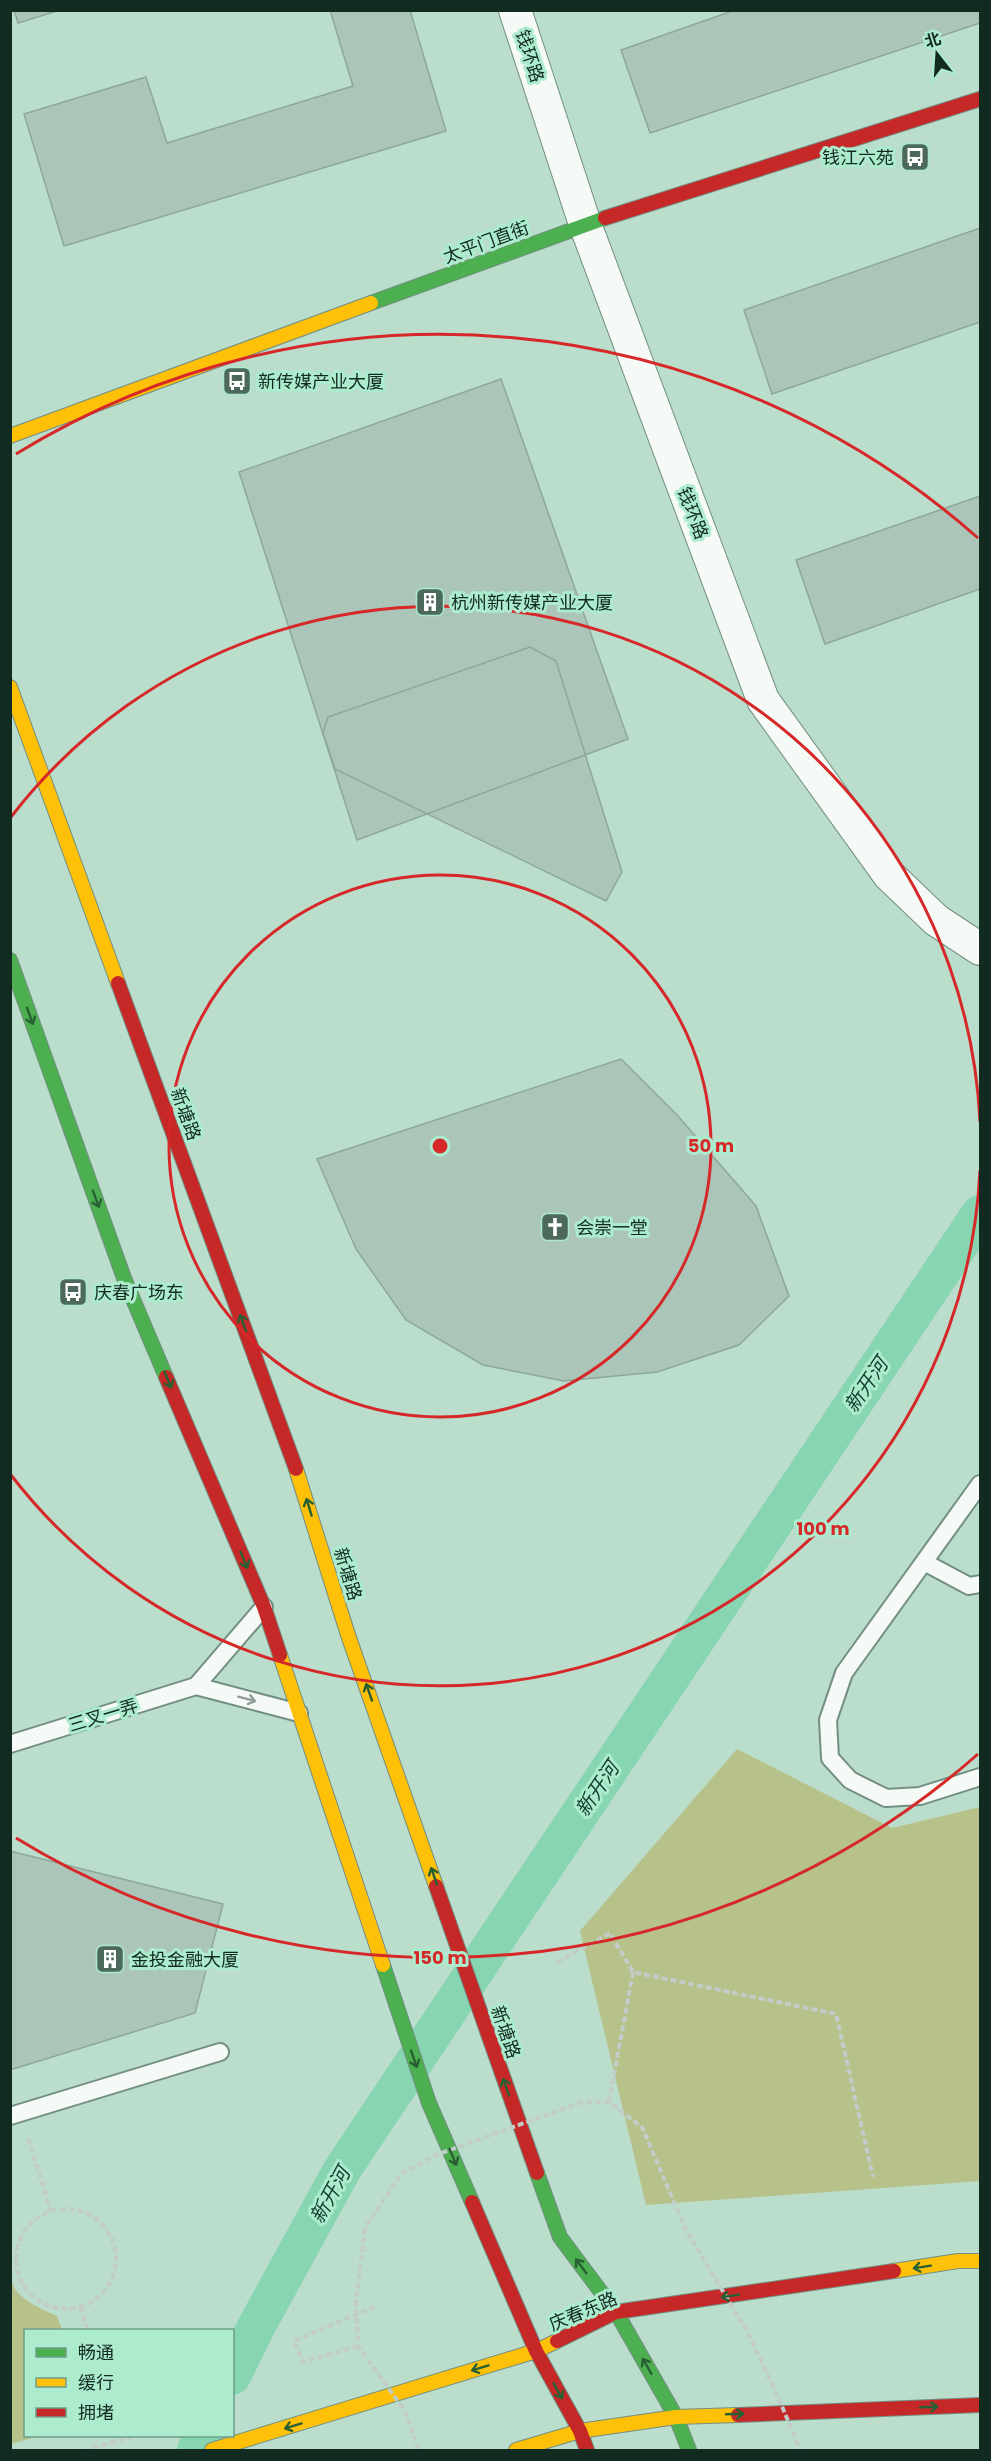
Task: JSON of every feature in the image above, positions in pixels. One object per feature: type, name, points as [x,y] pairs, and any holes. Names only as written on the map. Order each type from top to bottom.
[{"type":"main road","name":"太平门直街","points":[[10,436],[585,224],[981,99]]},
{"type":"main road","name":"新塘路","points":[[10,687],[302,1486],[348,1635],[560,2237],[616,2312],[676,2417],[689,2451]]},
{"type":"main road","points":[[10,960],[124,1278],[264,1608],[429,2103],[536,2351],[580,2431],[586,2451]]},
{"type":"main road","name":"庆春东路","points":[[212,2451],[536,2351],[616,2312],[958,2261],[981,2261]]},
{"type":"main road","points":[[516,2451],[580,2431],[676,2417],[981,2405]]},
{"type":"street","name":"钱环路","points":[[515,10],[585,224],[763,700],[889,875],[936,920],[981,949]]},
{"type":"lane","points":[[981,1484],[844,1673],[828,1720],[830,1758],[850,1780],[886,1798],[920,1796],[981,1777]]},
{"type":"lane","points":[[924,1562],[969,1586],[981,1584]]},
{"type":"lane","points":[[264,1608],[196,1686],[299,1713]]},
{"type":"lane","name":"三叉一弄","points":[[10,1744],[196,1686]]},
{"type":"lane","points":[[10,2116],[220,2052]]},
{"type":"path","points":[[557,1962],[610,1933],[633,1972],[609,2102]]},
{"type":"path","points":[[633,1972],[836,2014],[873,2177]]},
{"type":"path","points":[[419,2451],[405,2411],[358,2346],[356,2302],[365,2228],[401,2174],[436,2155],[579,2103],[609,2102],[642,2127],[686,2230],[748,2333],[800,2451]]},
{"type":"path","points":[[27,2135],[51,2211]]},
{"type":"path","points":[[67,2208],[82,2211],[97,2218],[108,2230],[115,2244],[117,2260],[114,2276],[95,2300],[80,2307],[63,2310],[46,2306],[32,2296],[21,2282],[16,2265],[17,2248],[24,2232],[35,2219],[51,2211],[67,2208]]},
{"type":"path","points":[[358,2346],[303,2362],[294,2341],[376,2306]]},
{"type":"path","points":[[80,2307],[87,2329]]},
{"type":"path","points":[[84,2451],[132,2437]]},
{"type":"green space","points":[[737,1749],[892,1828],[980,1807],[980,2181],[646,2205],[580,1931]]},
{"type":"green space","points":[[11,2280],[23,2298],[57,2316],[62,2329],[24,2329],[24,2437],[36,2437],[11,2444]]},
{"type":"building","points":[[14,10],[60,10],[18,23]]},
{"type":"building","points":[[330,10],[410,10],[446,131],[64,246],[24,114],[146,77],[167,143],[353,86]]},
{"type":"building","points":[[735,10],[980,10],[980,23],[650,133],[621,50]]},
{"type":"building","points":[[980,228],[980,322],[772,394],[744,310]]},
{"type":"building","name":"杭州新传媒产业大厦","points":[[501,379],[628,739],[357,840],[239,472]]},
{"type":"building","points":[[980,496],[980,589],[825,644],[796,560]]},
{"type":"building","points":[[530,647],[556,661],[622,872],[606,901],[335,769],[323,733],[328,717]]},
{"type":"building","name":"会崇一堂","points":[[621,1059],[678,1116],[756,1206],[789,1296],[739,1345],[657,1372],[564,1381],[483,1365],[406,1320],[356,1249],[317,1159]]},
{"type":"building","name":"金投金融大厦","points":[[10,1851],[223,1904],[195,2013],[10,2070]]},
{"type":"waterway","name":"新开河","points":[[234,2372],[257,2325],[342,2170],[980,1214]]},
{"type":"waterway","name":"新开河","points":[[196,2450],[202,2437]]},
{"type":"traffic: fast","points":[[371,303],[605,218]]},
{"type":"traffic: fast","points":[[10,960],[124,1278],[166,1377]]},
{"type":"traffic: fast","points":[[383,1965],[429,2103],[472,2202]]},
{"type":"traffic: fast","points":[[537,2173],[560,2237],[616,2312],[676,2417],[689,2450]]},
{"type":"traffic: slow","points":[[10,436],[371,303]]},
{"type":"traffic: slow","points":[[10,687],[118,983]]},
{"type":"traffic: slow","points":[[296,1469],[348,1635],[436,1886]]},
{"type":"traffic: slow","points":[[280,1655],[383,1965]]},
{"type":"traffic: slow","points":[[894,2271],[958,2261],[980,2261]]},
{"type":"traffic: slow","points":[[212,2450],[536,2351],[557,2341]]},
{"type":"traffic: slow","points":[[516,2450],[580,2431],[676,2417],[738,2415]]},
{"type":"traffic: jam","points":[[605,218],[980,99]]},
{"type":"traffic: jam","points":[[118,983],[296,1469]]},
{"type":"traffic: jam","points":[[166,1377],[264,1607],[280,1655]]},
{"type":"traffic: jam","points":[[436,1886],[537,2173]]},
{"type":"traffic: jam","points":[[472,2202],[536,2351],[580,2431],[587,2450]]},
{"type":"traffic: jam","points":[[557,2341],[616,2312],[894,2271]]},
{"type":"traffic: jam","points":[[738,2415],[980,2405]]},
{"type":"place","name":"钱江六苑","points":[[915,157]]},
{"type":"place","name":"新传媒产业大厦","points":[[237,381]]},
{"type":"place","name":"杭州新传媒产业大厦","points":[[430,602]]},
{"type":"place","name":"会崇一堂","points":[[555,1227]]},
{"type":"place","name":"庆春广场东","points":[[73,1292]]},
{"type":"place","name":"金投金融大厦","points":[[110,1959]]}]
